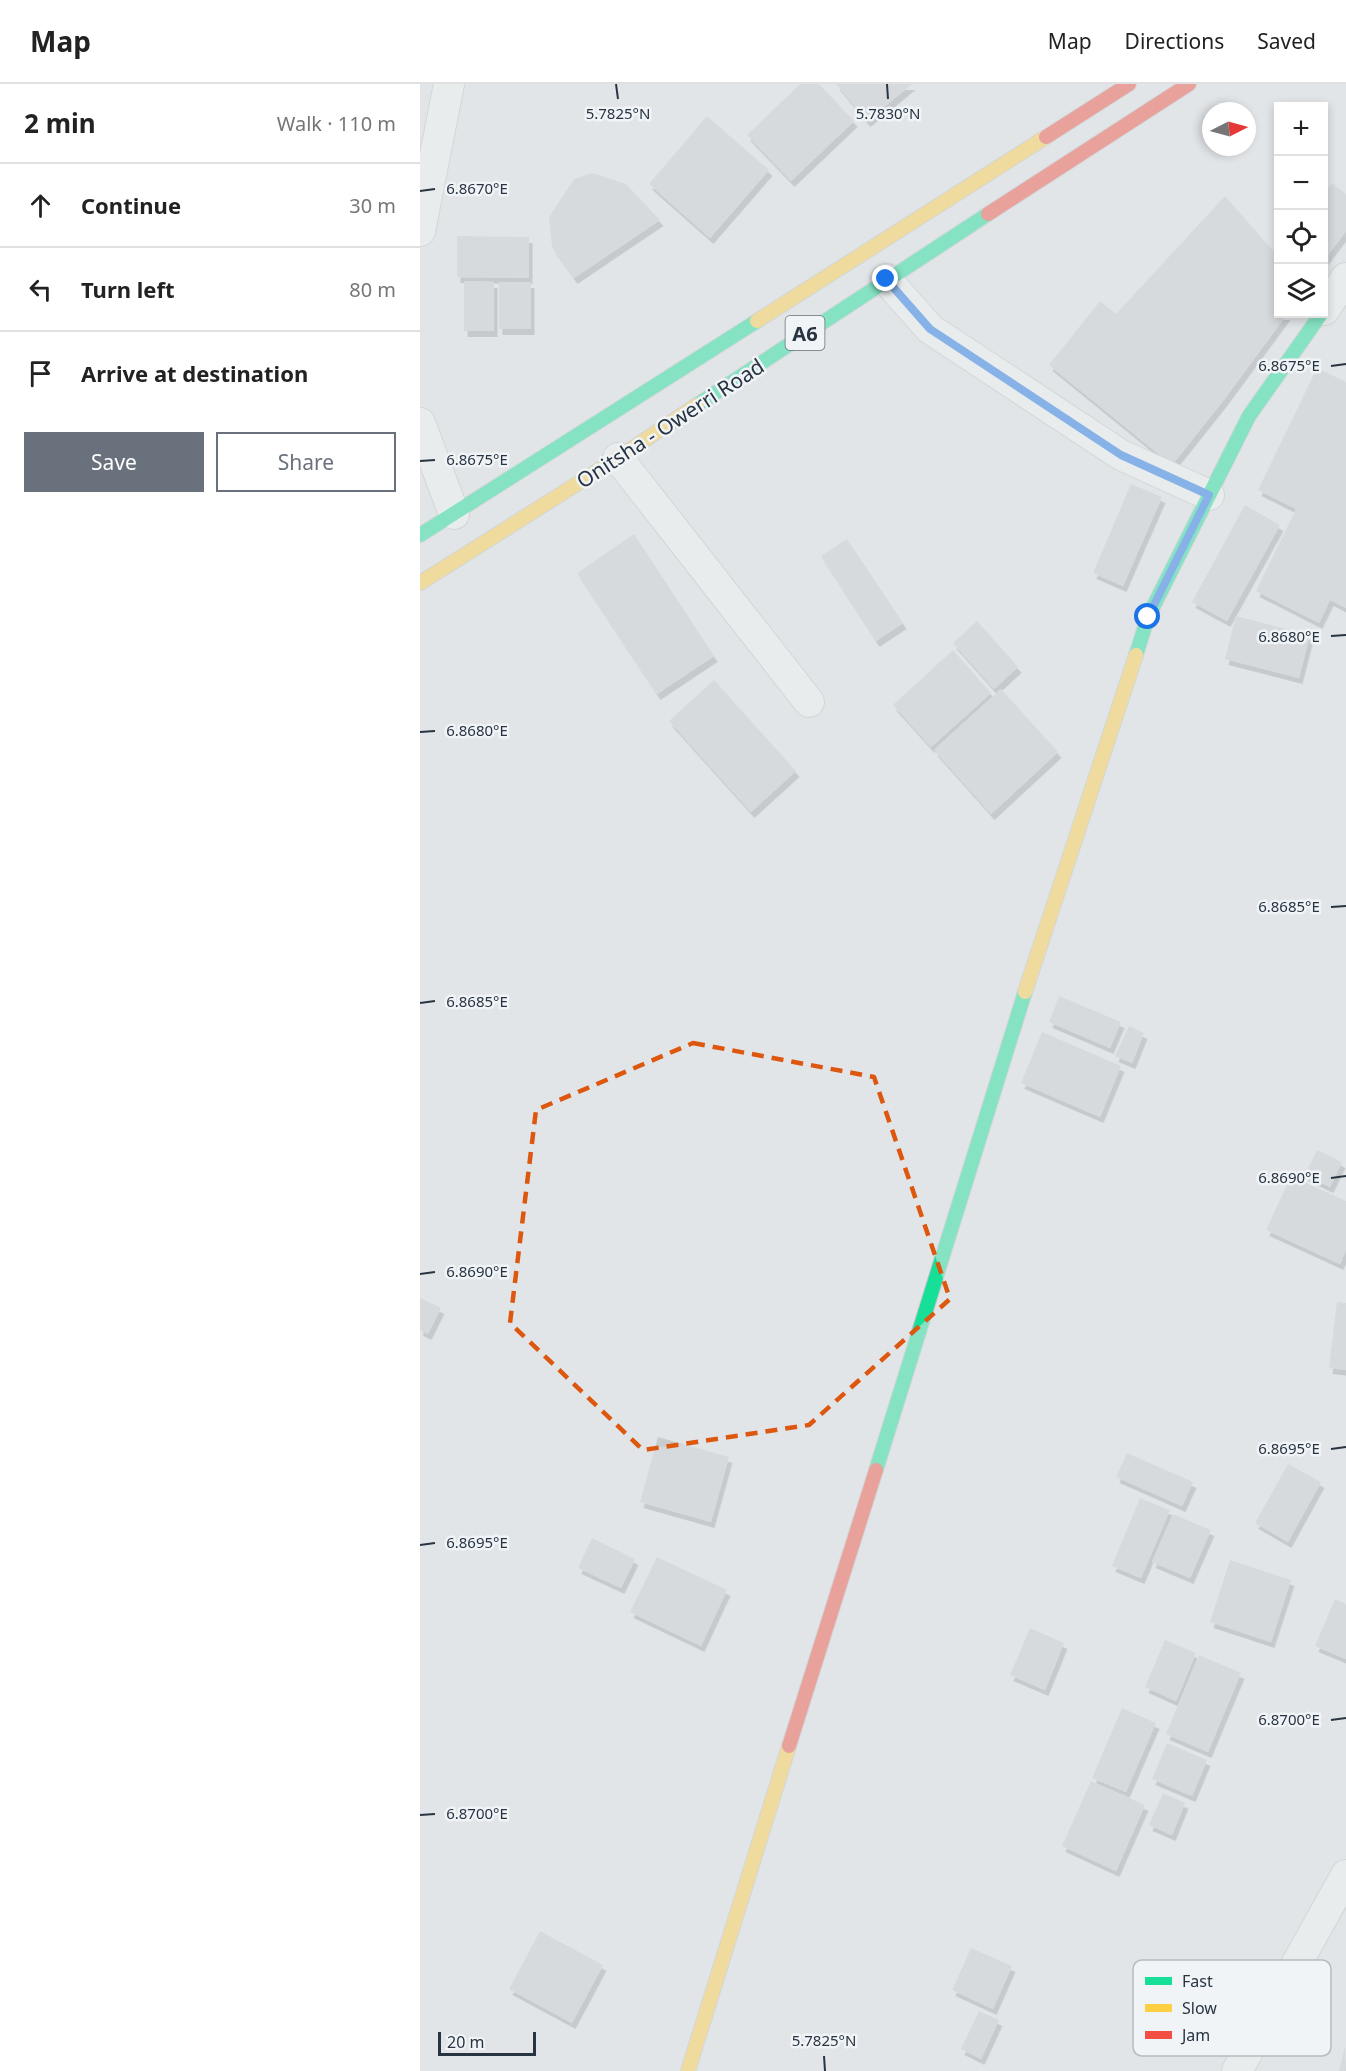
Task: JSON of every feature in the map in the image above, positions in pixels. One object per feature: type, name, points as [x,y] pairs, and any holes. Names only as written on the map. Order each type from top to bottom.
[{"type":"main road","name":"Onitsha - Owerri Road","points":[[420,535],[1129,84]]},
{"type":"main road","name":"Onitsha - Owerri Road","points":[[420,583],[618,458],[886,279],[1190,84]]},
{"type":"main road","points":[[688,2071],[1042,938],[1148,617],[1249,416],[1318,318]]},
{"type":"street","points":[[420,231],[449,84]]},
{"type":"street","points":[[1328,304],[1346,278]]},
{"type":"street","points":[[886,279],[930,329],[1121,455],[1209,495]]},
{"type":"street","points":[[420,423],[454,514]]},
{"type":"street","points":[[618,458],[809,702]]},
{"type":"street","points":[[1299,1960],[1346,1875]]},
{"type":"street","points":[[1237,2071],[1245,2056]]},
{"type":"highlighted area","points":[[693,1043],[874,1077],[950,1299],[809,1425],[643,1450],[510,1323],[536,1110]]},
{"type":"building","points":[[800,84],[819,84],[854,121],[791,181],[747,135]]},
{"type":"building","points":[[836,84],[912,84],[867,121]]},
{"type":"building","points":[[707,116],[769,170],[710,238],[649,184]]},
{"type":"building","points":[[592,173],[626,184],[660,220],[574,278],[552,247],[549,217],[574,179]]},
{"type":"building","points":[[1332,183],[1346,194],[1346,231],[1328,255],[1328,210],[1328,188]]},
{"type":"building","points":[[1225,196],[1274,251],[1274,318],[1284,318],[1172,465],[1049,365],[1100,301],[1116,314]]},
{"type":"building","points":[[457,236],[529,237],[529,278],[457,277]]},
{"type":"building","points":[[464,281],[494,282],[494,331],[464,331]]},
{"type":"building","points":[[499,282],[531,282],[531,329],[499,329]]},
{"type":"building","points":[[1317,368],[1346,382],[1346,608],[1330,600],[1319,623],[1256,591],[1296,509],[1258,490]]},
{"type":"building","points":[[1131,484],[1162,497],[1123,586],[1093,573]]},
{"type":"building","points":[[1245,505],[1280,525],[1227,621],[1192,602]]},
{"type":"building","points":[[634,534],[714,656],[657,694],[577,573]]},
{"type":"building","points":[[847,539],[903,623],[876,641],[821,556]]},
{"type":"building","points":[[1236,616],[1310,635],[1299,678],[1225,659]]},
{"type":"building","points":[[977,621],[1018,667],[994,689],[953,643]]},
{"type":"building","points":[[953,650],[991,693],[931,747],[893,705]]},
{"type":"building","points":[[714,680],[796,771],[751,812],[669,721]]},
{"type":"building","points":[[1001,689],[1058,752],[991,814],[934,750]]},
{"type":"building","points":[[1059,996],[1121,1022],[1110,1048],[1049,1022]]},
{"type":"building","points":[[1129,1026],[1144,1033],[1132,1063],[1115,1056]]},
{"type":"building","points":[[1042,1032],[1121,1066],[1100,1117],[1021,1083]]},
{"type":"building","points":[[1317,1150],[1342,1162],[1330,1187],[1305,1175]]},
{"type":"building","points":[[1291,1176],[1346,1201],[1346,1250],[1340,1264],[1266,1230]]},
{"type":"building","points":[[420,1298],[441,1308],[428,1334],[420,1330]]},
{"type":"building","points":[[1337,1302],[1346,1303],[1346,1370],[1329,1368]]},
{"type":"building","points":[[658,1437],[729,1457],[711,1522],[640,1502]]},
{"type":"building","points":[[1127,1453],[1193,1482],[1182,1506],[1116,1477]]},
{"type":"building","points":[[1288,1464],[1321,1482],[1288,1542],[1255,1523]]},
{"type":"building","points":[[1140,1498],[1170,1510],[1141,1578],[1112,1566]]},
{"type":"building","points":[[1173,1514],[1211,1530],[1190,1578],[1152,1562]]},
{"type":"building","points":[[592,1538],[635,1559],[621,1588],[578,1568]]},
{"type":"building","points":[[657,1557],[727,1590],[701,1646],[630,1612]]},
{"type":"building","points":[[1230,1560],[1291,1580],[1271,1642],[1210,1622]]},
{"type":"building","points":[[1335,1599],[1346,1604],[1346,1659],[1315,1646]]},
{"type":"building","points":[[1030,1628],[1064,1643],[1045,1690],[1010,1675]]},
{"type":"building","points":[[1165,1640],[1196,1653],[1176,1701],[1145,1687]]},
{"type":"building","points":[[1199,1655],[1241,1673],[1208,1752],[1166,1734]]},
{"type":"building","points":[[1122,1708],[1156,1723],[1126,1792],[1092,1778]]},
{"type":"building","points":[[1167,1743],[1207,1760],[1192,1796],[1152,1779]]},
{"type":"building","points":[[1091,1781],[1145,1805],[1116,1871],[1062,1846]]},
{"type":"building","points":[[1163,1793],[1185,1803],[1172,1835],[1149,1825]]},
{"type":"building","points":[[540,1931],[603,1965],[572,2023],[509,1989]]},
{"type":"building","points":[[971,1948],[1012,1966],[993,2009],[952,1990]]},
{"type":"building","points":[[979,2011],[999,2020],[981,2059],[961,2049]]},
{"type":"building","points":[[1345,2047],[1346,2071],[1339,2071]]},
{"type":"traffic: fast","points":[[697,405],[988,214]]},
{"type":"traffic: fast","points":[[1136,655],[1148,617],[1249,416],[1318,318]]},
{"type":"traffic: fast","points":[[420,535],[757,321]]},
{"type":"traffic: fast","points":[[876,1470],[1025,992]]},
{"type":"traffic: slow","points":[[757,321],[1046,137]]},
{"type":"traffic: slow","points":[[420,583],[618,458],[697,405]]},
{"type":"traffic: slow","points":[[1025,992],[1136,655]]},
{"type":"traffic: slow","points":[[688,2071],[789,1746]]},
{"type":"traffic: jam","points":[[1046,137],[1129,84]]},
{"type":"traffic: jam","points":[[988,214],[1189,84]]},
{"type":"traffic: jam","points":[[789,1746],[876,1470]]},
{"type":"route","points":[[886,279],[930,329],[1121,455],[1209,495],[1148,617]]}]
